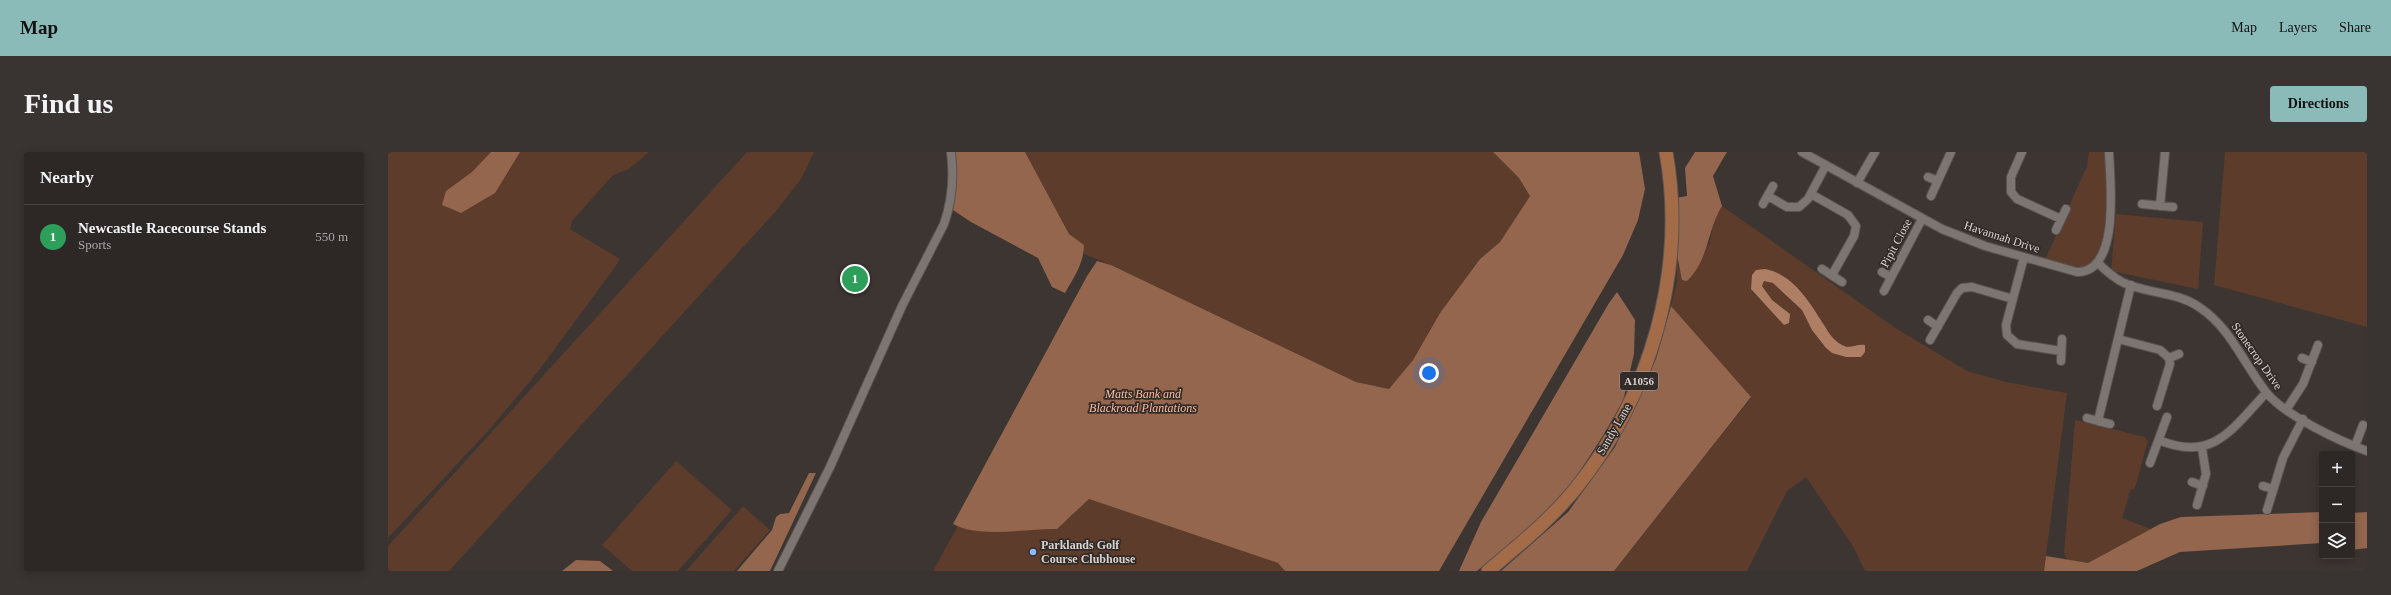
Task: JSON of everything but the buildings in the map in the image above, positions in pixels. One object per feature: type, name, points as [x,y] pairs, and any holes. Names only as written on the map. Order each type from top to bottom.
[{"type":"main road","name":"Sandy Lane","points":[[1488,571],[1557,510],[1576,488],[1608,444],[1635,391],[1647,362],[1660,318],[1670,266],[1671,208],[1666,152]]},
{"type":"street","points":[[778,571],[830,467],[902,306],[944,224],[948,211],[953,169],[951,152]]},
{"type":"street","name":"Havannah Drive","points":[[1802,152],[1922,219],[1961,237],[2077,272],[2088,270],[2098,263]]},
{"type":"street","points":[[1857,183],[1875,152]]},
{"type":"street","points":[[1931,196],[1951,152]]},
{"type":"street","points":[[2022,152],[2011,177],[2011,192],[2017,199],[2061,219]]},
{"type":"street","points":[[2098,263],[2106,243],[2110,217],[2109,152]]},
{"type":"street","points":[[2160,206],[2165,152]]},
{"type":"street","points":[[1768,196],[1793,208],[1804,204],[1826,165]]},
{"type":"street","points":[[1928,177],[1938,181]]},
{"type":"street","points":[[1763,204],[1773,186]]},
{"type":"street","points":[[1810,194],[1848,215],[1856,226],[1854,236],[1832,275]]},
{"type":"street","points":[[2142,204],[2173,207]]},
{"type":"street","points":[[2056,230],[2066,209]]},
{"type":"street","name":"Pipit Close","points":[[1884,291],[1922,219]]},
{"type":"street","points":[[2024,257],[2005,328],[2008,339],[2021,345],[2061,351]]},
{"type":"street","name":"Stonecrop Drive","points":[[2098,263],[2117,279],[2131,285],[2183,299],[2207,313],[2234,341],[2266,393],[2286,410],[2303,420],[2367,451]]},
{"type":"street","points":[[1822,269],[1842,282]]},
{"type":"street","name":"Pipit Close","points":[[1882,272],[1891,277]]},
{"type":"street","points":[[2098,421],[2131,285]]},
{"type":"street","points":[[1930,340],[1957,292],[1962,288],[1972,287],[2013,299]]},
{"type":"street","points":[[1928,320],[1938,327]]},
{"type":"street","points":[[2061,361],[2062,339]]},
{"type":"street","points":[[2118,339],[2160,350],[2170,358]]},
{"type":"street","points":[[2286,410],[2303,384],[2318,346]]},
{"type":"street","points":[[2170,358],[2179,354]]},
{"type":"street","points":[[2157,406],[2170,364],[2170,358]]},
{"type":"street","points":[[2302,358],[2312,362]]},
{"type":"street","points":[[2159,440],[2179,447],[2202,448],[2225,435],[2266,393]]},
{"type":"street","points":[[2150,463],[2167,417]]},
{"type":"street","points":[[2087,418],[2110,424]]},
{"type":"street","points":[[2267,510],[2290,442],[2303,420]]},
{"type":"street","points":[[2355,446],[2362,425]]},
{"type":"street","points":[[2198,506],[2206,469],[2202,448]]},
{"type":"street","points":[[2192,482],[2203,486]]},
{"type":"street","points":[[2263,486],[2273,489]]},
{"type":"shaded area","points":[[388,152],[649,152],[629,169],[613,175],[572,221],[570,229],[620,259],[615,267],[537,373],[488,431],[388,538]]},
{"type":"shaded area","points":[[747,152],[814,152],[801,179],[776,211],[449,571],[388,571],[388,546]]},
{"type":"shaded area","points":[[1025,152],[1493,152],[1519,178],[1530,196],[1500,242],[1480,259],[1440,313],[1413,360],[1389,389],[1356,382],[1111,265],[1084,254],[1084,245],[1069,234]]},
{"type":"shaded area","points":[[2089,152],[2105,152],[2106,197],[2100,250],[2093,261],[2084,267],[2079,268],[2045,260],[2087,166]]},
{"type":"shaded area","points":[[2225,152],[2367,152],[2367,327],[2214,285]]},
{"type":"shaded area","points":[[1722,206],[1897,329],[1967,371],[2006,382],[2067,393],[2044,571],[1865,571],[1854,548],[1806,477],[1787,491],[1747,571],[1614,571],[1751,398],[1671,306],[1677,282],[1677,255],[1679,270],[1709,244],[1715,218]]},
{"type":"shaded area","points":[[2116,214],[2203,222],[2198,289],[2111,271]]},
{"type":"shaded area","points":[[1765,269],[1783,276],[1799,290],[1830,335],[1836,341],[1848,347],[1865,345],[1865,352],[1861,357],[1846,357],[1832,353],[1826,348],[1812,330],[1802,310],[1773,283],[1764,281],[1762,286],[1772,300],[1790,314],[1789,323],[1784,325],[1751,289],[1752,275],[1756,270]]},
{"type":"shaded area","points":[[2075,420],[2145,437],[2148,442],[2134,490],[2131,489],[2122,518],[2151,529],[2088,563],[2067,560],[2064,553]]},
{"type":"shaded area","points":[[676,461],[732,510],[678,571],[632,571],[602,545]]},
{"type":"shaded area","points":[[1089,499],[1278,563],[1285,571],[933,571],[972,500],[1066,521]]},
{"type":"shaded area","points":[[743,506],[770,530],[734,571],[686,571]]},
{"type":"green space","points":[[491,152],[520,152],[495,193],[461,213],[442,205],[446,191],[472,172]]},
{"type":"green space","points":[[954,152],[1025,152],[1069,234],[1084,245],[1084,252],[1080,264],[1065,293],[1052,287],[1038,258],[971,222],[953,210],[956,168]]},
{"type":"green space","name":"Matts Bank and Blackroad Plantations","points":[[1493,152],[1639,152],[1645,189],[1638,220],[1623,255],[1439,571],[1285,571],[1278,563],[1089,499],[1057,529],[990,532],[976,531],[953,524],[1087,276],[1097,261],[1111,265],[1356,382],[1389,389],[1413,360],[1440,313],[1480,259],[1500,242],[1530,196],[1519,178]]},
{"type":"green space","points":[[1695,152],[1727,152],[1713,176],[1722,206],[1713,225],[1700,264],[1687,281],[1682,280],[1677,255],[1676,198],[1687,196],[1685,168]]},
{"type":"green space","points":[[1617,292],[1635,320],[1634,354],[1623,401],[1573,482],[1539,519],[1477,571],[1459,571],[1481,522],[1609,303]]},
{"type":"green space","points":[[1671,306],[1751,397],[1614,571],[1501,571],[1568,512],[1615,447],[1656,359]]},
{"type":"green space","points":[[809,473],[816,473],[770,571],[737,571],[772,530],[776,517],[780,514],[789,513]]},
{"type":"green space","points":[[2319,512],[2319,543],[2180,552],[2137,571],[2044,571],[2046,556],[2088,563],[2160,524],[2181,517]]},
{"type":"green space","points":[[2367,512],[2367,548],[2355,550],[2355,513]]},
{"type":"green space","points":[[576,560],[600,561],[613,571],[562,571]]},
{"type":"place","name":"Newcastle Racecourse Stands","points":[[855,279]]},
{"type":"place","name":"Parklands Golf Course Clubhouse","points":[[1033,552]]}]
